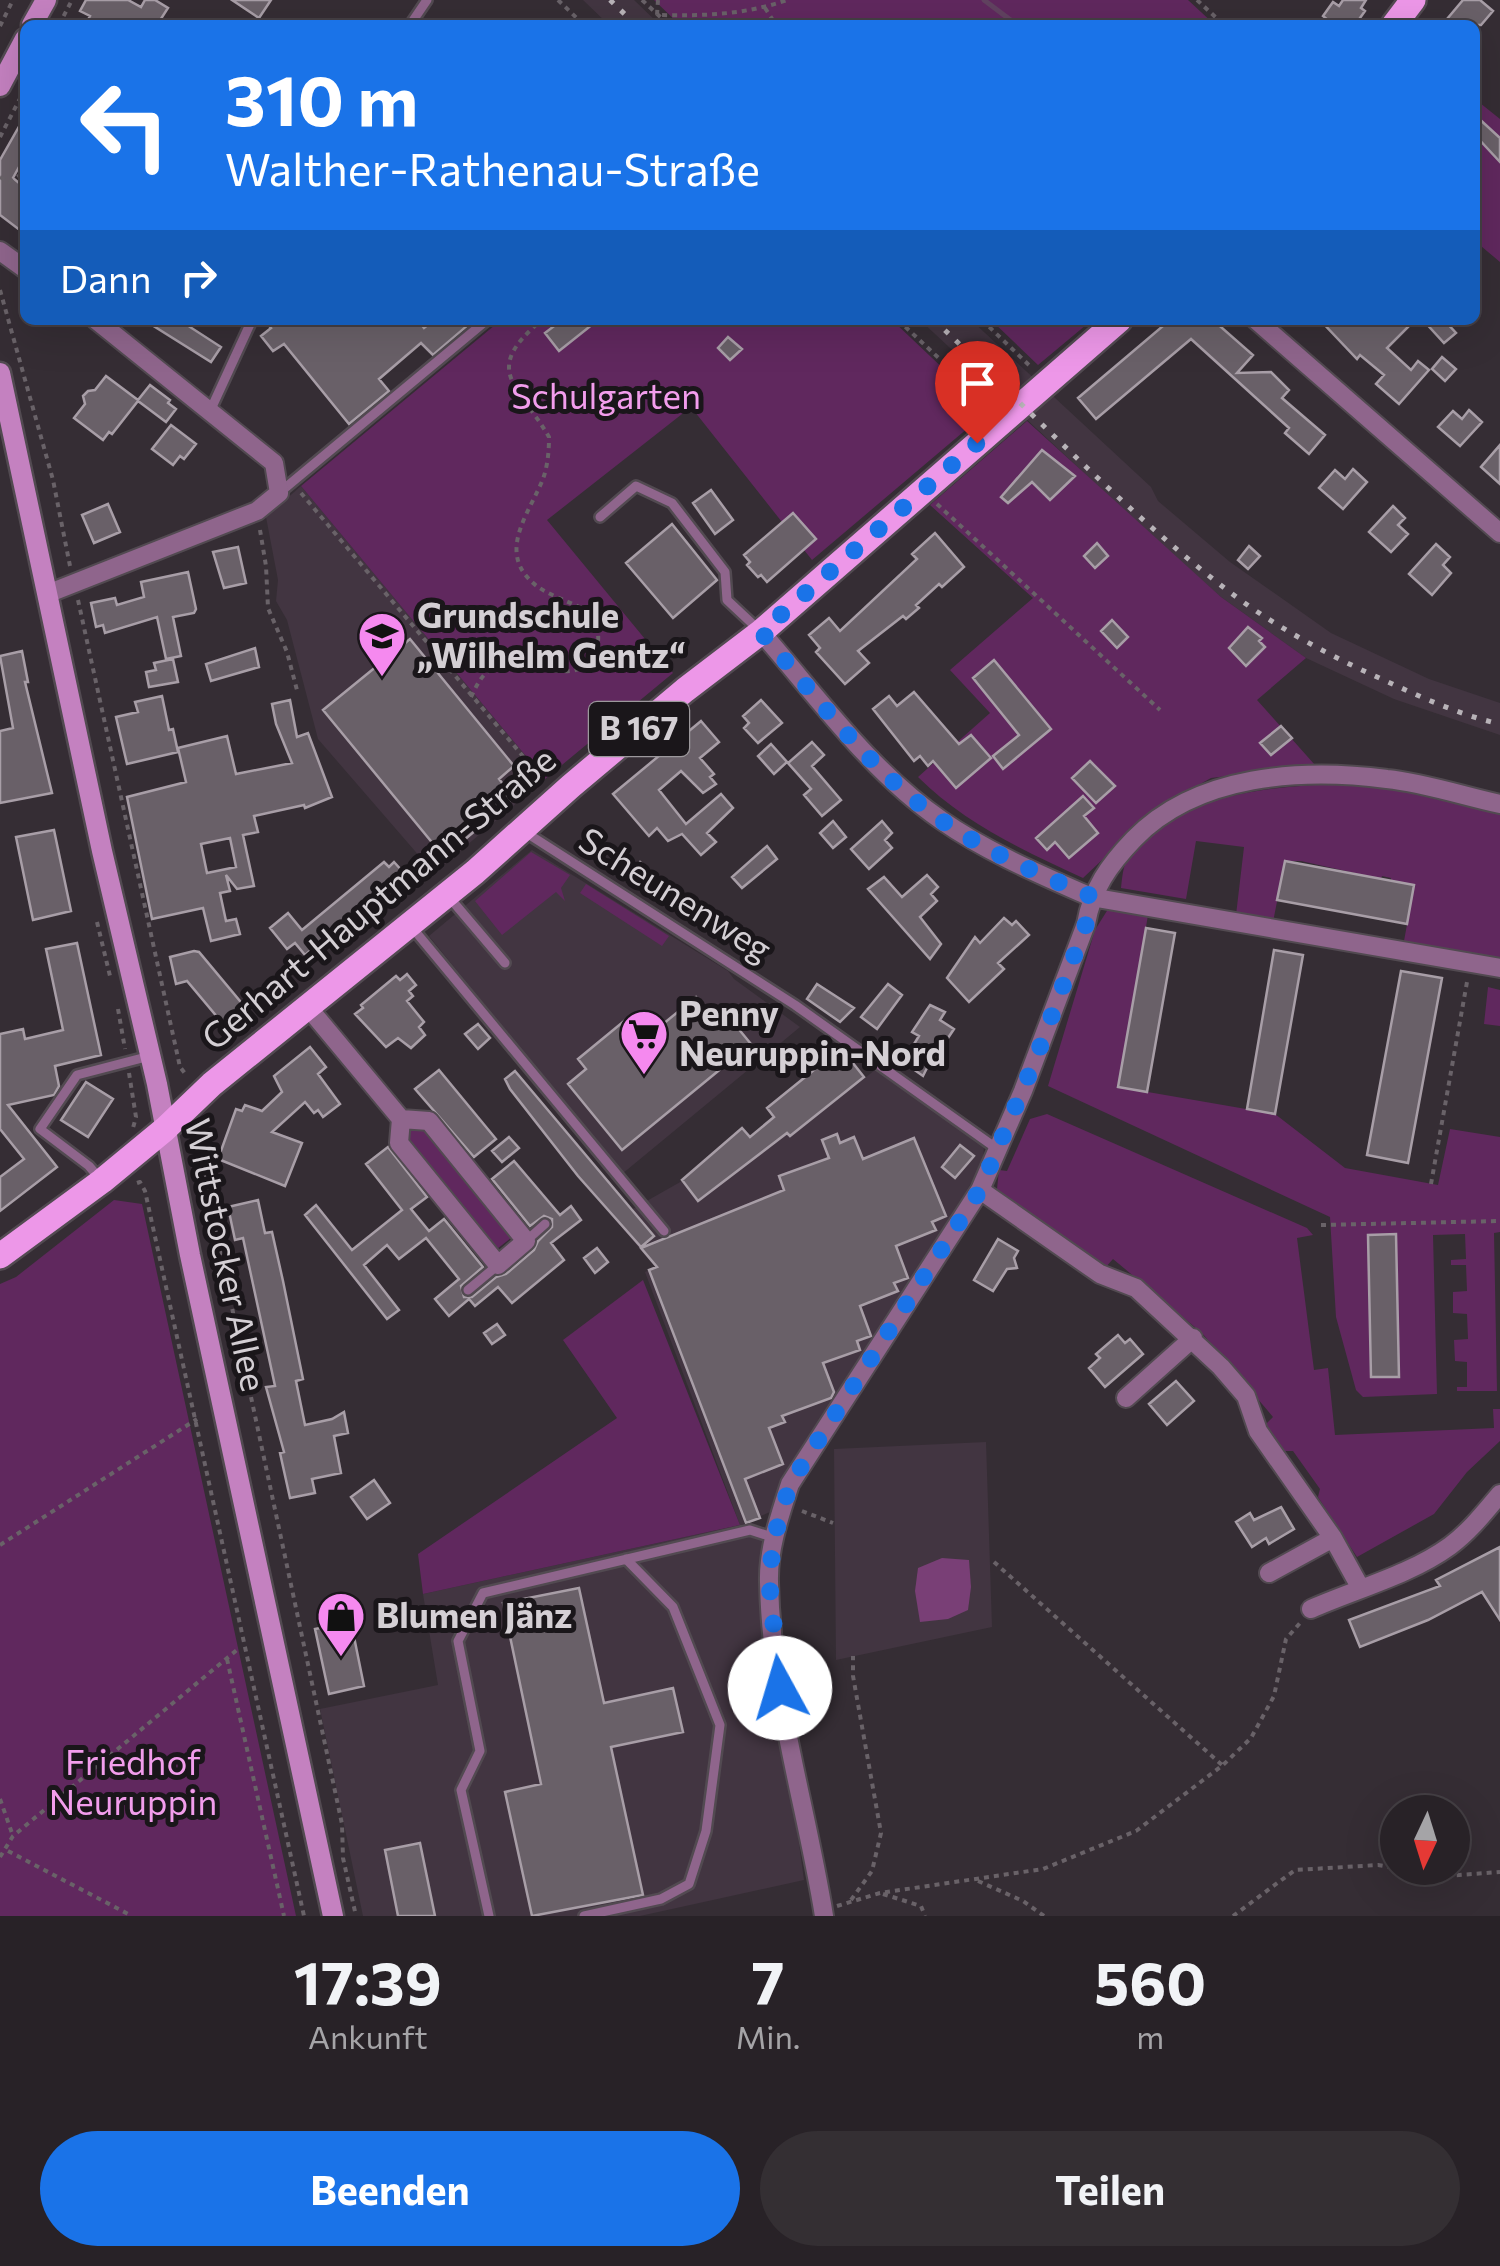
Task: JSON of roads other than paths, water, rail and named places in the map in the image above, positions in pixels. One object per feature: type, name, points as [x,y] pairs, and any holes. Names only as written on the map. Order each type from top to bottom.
[{"type":"main road","points":[[1398,20],[1414,0]]},
{"type":"main road","points":[[0,86],[20,48]]},
{"type":"main road","name":"Gerhart-Hauptmann-Straße","points":[[0,1256],[113,1183],[212,1084],[447,894],[685,690],[761,632],[1113,325]]},
{"type":"main road","name":"Wittstocker Allee","points":[[0,372],[333,1916]]},
{"type":"street","points":[[46,594],[257,511],[286,488],[274,463],[110,325]]},
{"type":"street","points":[[1262,325],[1500,533]]},
{"type":"street","points":[[761,632],[860,746],[897,784],[939,818],[988,849],[1091,896],[1500,968]]},
{"type":"street","points":[[824,1914],[783,1724],[769,1580],[774,1538],[790,1484],[980,1190],[1030,1073],[1086,924],[1091,896],[1116,858],[1154,819],[1205,794],[1258,778],[1332,774],[1391,779],[1500,804]]},
{"type":"street","points":[[308,1006],[401,1118],[428,1121],[526,1241],[498,1265],[399,1143],[401,1118]]},
{"type":"street","points":[[980,1190],[1100,1274],[1136,1288],[1193,1338],[1246,1396],[1258,1431],[1333,1538],[1360,1588]]},
{"type":"street","points":[[1126,1398],[1193,1338]]},
{"type":"street","points":[[1312,1609],[1406,1570],[1447,1548],[1472,1528],[1500,1494]]},
{"type":"street","points":[[1269,1573],[1333,1538]]},
{"type":"lane","points":[[211,410],[250,325]]},
{"type":"lane","points":[[286,488],[481,325]]},
{"type":"lane","points":[[600,518],[636,486],[672,503],[725,572],[728,600],[761,632]]},
{"type":"lane","name":"Scheunenweg","points":[[520,829],[795,1005],[996,1148]]},
{"type":"lane","points":[[447,894],[505,963]]},
{"type":"lane","points":[[408,922],[664,1230]]},
{"type":"lane","points":[[113,1183],[40,1128],[77,1075],[150,1056]]},
{"type":"lane","points":[[526,1241],[546,1224]]},
{"type":"lane","points":[[468,1290],[498,1265]]},
{"type":"lane","points":[[489,1916],[461,1790],[480,1751],[458,1640],[483,1593],[750,1530],[774,1538]]},
{"type":"lane","points":[[584,1916],[661,1900],[689,1884],[706,1830],[720,1725],[673,1607],[626,1559]]},
{"type":"waterway","points":[[984,0],[1010,20]]},
{"type":"railway","points":[[610,0],[631,20]]},
{"type":"railway","points":[[939,325],[1113,493],[1245,604],[1365,671],[1442,706],[1500,724]]},
{"type":"place","name":"Grundschule „Wilhelm Gentz“","points":[[382,678]]},
{"type":"place","name":"Penny Neuruppin-Nord","points":[[644,1076]]},
{"type":"place","name":"Blumen Jänz","points":[[341,1658]]},
{"type":"park label","name":"Schulgarten","points":[[606,397]]},
{"type":"park label","name":"Friedhof Neuruppin","points":[[133,1783]]}]
